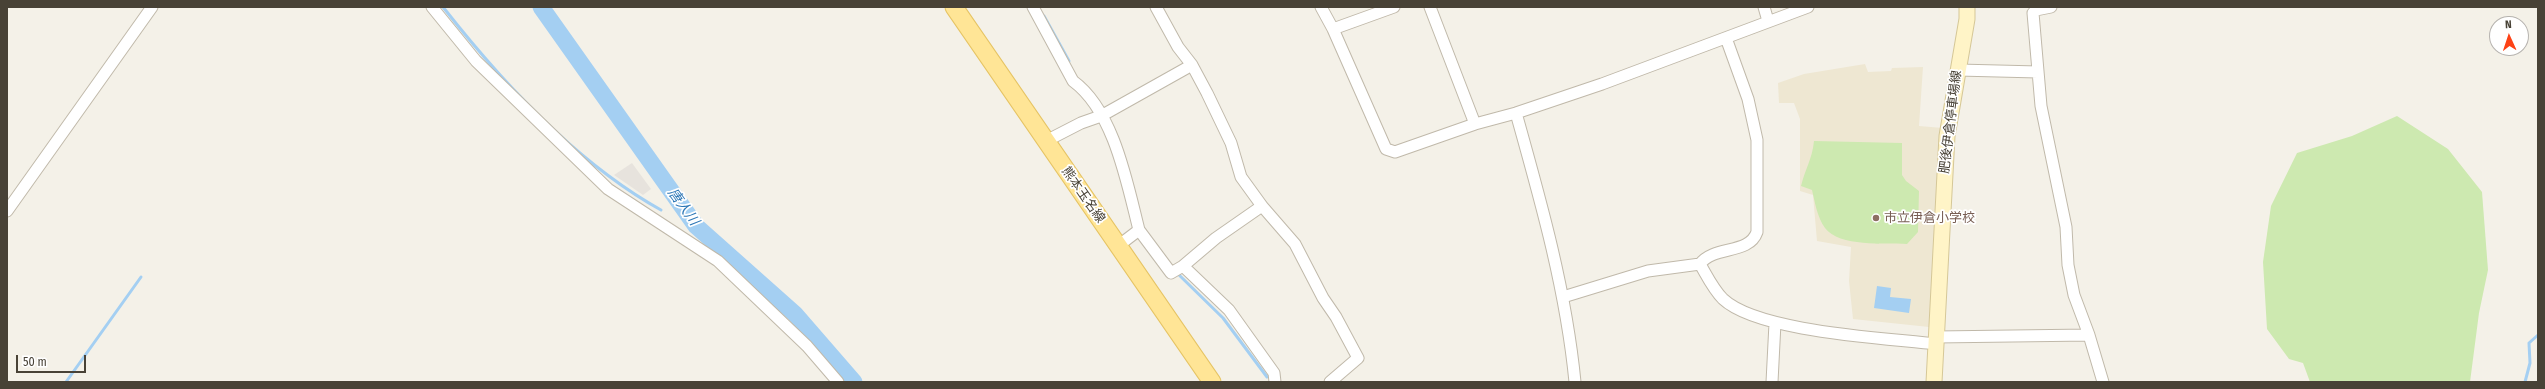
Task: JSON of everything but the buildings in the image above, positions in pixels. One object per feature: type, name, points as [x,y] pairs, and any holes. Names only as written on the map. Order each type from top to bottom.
[{"type":"main road","name":"熊本玉名線","points":[[954,7],[1212,382]]},
{"type":"main road","name":"肥後伊倉停車場線","points":[[1934,382],[1947,136],[1967,7]]},
{"type":"street","points":[[7,212],[152,7]]},
{"type":"street","points":[[432,7],[476,61],[608,189],[718,261],[807,346],[838,382]]},
{"type":"street","points":[[1033,7],[1073,81],[1083,88],[1101,116],[1122,161],[1139,230],[1171,273],[1179,269],[1216,238],[1262,206]]},
{"type":"street","points":[[1156,7],[1178,47],[1192,66],[1231,142],[1241,177],[1262,206],[1295,244],[1323,298],[1336,317],[1358,358],[1330,382]]},
{"type":"street","points":[[1320,7],[1333,29],[1386,149],[1395,152],[1475,124],[1516,113],[1726,38],[1801,8]]},
{"type":"street","points":[[1333,29],[1394,7]]},
{"type":"street","points":[[1430,7],[1475,124]]},
{"type":"street","points":[[1764,7],[1768,21]]},
{"type":"street","points":[[2051,7],[2036,10],[2033,13],[2041,106],[2066,227],[2068,265],[2074,295],[2089,335],[2102,382]]},
{"type":"street","points":[[1563,296],[1648,271],[1700,264],[1706,256],[1749,245],[1757,232],[1757,140],[1748,99],[1726,38]]},
{"type":"street","points":[[1046,141],[1081,123],[1101,116],[1192,66]]},
{"type":"street","points":[[1958,70],[2038,72]]},
{"type":"street","points":[[1516,113],[1544,213],[1563,296],[1575,382]]},
{"type":"street","points":[[1118,246],[1139,230]]},
{"type":"street","points":[[1700,264],[1723,300],[1734,307],[1775,323],[1936,341],[2089,335]]},
{"type":"street","points":[[1179,269],[1229,310],[1274,373],[1275,382]]},
{"type":"street","points":[[1772,382],[1775,323]]},
{"type":"shaded area","name":"市立伊倉小学校","points":[[1865,64],[1868,72],[1891,71],[1892,68],[1923,67],[1919,126],[1943,128],[1929,327],[1853,319],[1849,281],[1851,247],[1817,241],[1813,195],[1800,191],[1800,119],[1794,103],[1779,103],[1778,83],[1804,74]]},
{"type":"shaded area","points":[[632,163],[651,189],[643,195],[614,175]]},
{"type":"green space","points":[[2397,116],[2448,149],[2482,192],[2488,270],[2479,313],[2470,382],[2310,382],[2303,363],[2289,359],[2267,329],[2263,262],[2271,206],[2297,153],[2352,136]]},
{"type":"green space","points":[[1814,141],[1902,143],[1902,175],[1906,181],[1919,191],[1918,232],[1907,244],[1875,244],[1851,241],[1832,234],[1825,228],[1818,214],[1812,190],[1801,186],[1812,154]]},
{"type":"water","points":[[1877,286],[1891,288],[1890,297],[1911,299],[1909,313],[1874,308]]},
{"type":"waterway","points":[[443,7],[490,63],[543,119],[600,169],[630,191],[661,210]]},
{"type":"waterway","name":"唐人川","points":[[541,7],[696,226],[795,314],[854,382]]},
{"type":"waterway","points":[[1044,16],[1069,61]]},
{"type":"waterway","name":"唐人川","points":[[675,206],[679,205]]},
{"type":"waterway","points":[[1176,272],[1223,318],[1267,377]]},
{"type":"waterway","points":[[66,382],[141,277]]},
{"type":"waterway","points":[[2525,382],[2530,363],[2529,343],[2538,335]]},
{"type":"place","name":"市立伊倉小学校","points":[[1876,218]]}]
